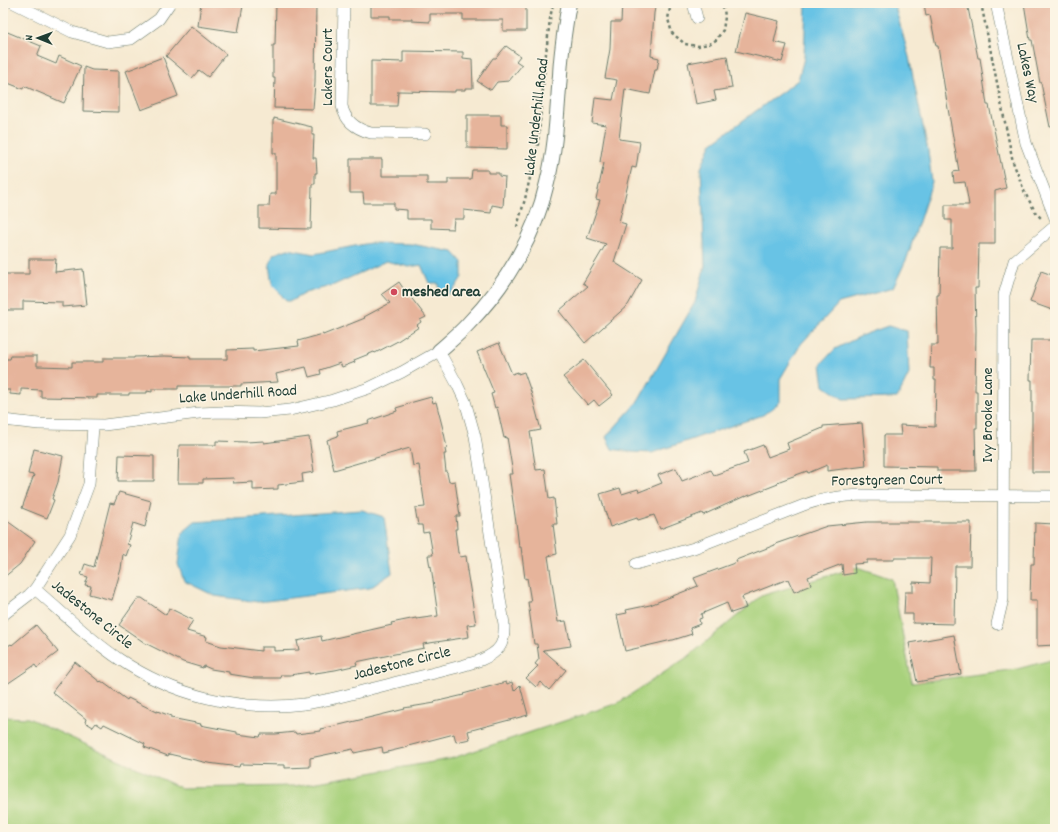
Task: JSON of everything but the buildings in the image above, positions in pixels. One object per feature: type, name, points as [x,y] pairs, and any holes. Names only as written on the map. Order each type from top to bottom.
[{"type":"street","points":[[14,3],[72,32],[108,42],[131,39],[159,19],[170,3]]},
{"type":"street","name":"Lakers Court","points":[[344,3],[342,106],[347,118],[358,128],[371,133],[425,134]]},
{"type":"street","name":"Lake Underhill Road","points":[[3,420],[39,424],[93,426],[199,413],[268,412],[290,410],[351,395],[370,388],[439,351],[468,324],[494,294],[519,256],[536,221],[546,189],[551,163],[556,126],[561,63],[569,3]]},
{"type":"street","points":[[693,3],[697,18]]},
{"type":"street","name":"Lakes Way","points":[[996,3],[1026,143],[1055,218]]},
{"type":"street","name":"Ivy Brooke Lane","points":[[997,624],[1003,600],[1004,295],[1014,261],[1055,226]]},
{"type":"street","name":"Jadestone Circle","points":[[35,589],[98,644],[119,660],[145,675],[189,693],[241,704],[292,705],[316,702],[471,663],[493,654],[498,650],[504,639],[504,624],[478,448],[465,401],[439,351]]},
{"type":"street","points":[[3,615],[29,596],[35,589],[70,535],[89,484],[93,426]]},
{"type":"street","name":"Forestgreen Court","points":[[636,564],[694,548],[826,498],[848,495],[1055,496]]},
{"type":"path","points":[[516,228],[525,199],[538,144],[546,53],[553,3]]},
{"type":"path","points":[[981,3],[1013,162],[1025,193],[1036,213],[1042,219]]},
{"type":"green space","points":[[858,567],[892,579],[912,683],[1017,669],[1055,659],[1055,829],[3,829],[3,717],[28,718],[181,788],[295,786],[450,759],[618,703],[689,656],[761,596]]},
{"type":"water","points":[[806,3],[894,3],[909,57],[928,151],[932,182],[907,258],[893,288],[839,303],[801,344],[780,379],[780,402],[763,415],[652,453],[612,449],[606,437],[639,400],[695,302],[705,266],[701,168],[711,144],[798,80],[804,58]]},
{"type":"water","points":[[370,243],[411,244],[453,252],[462,262],[462,277],[449,294],[439,294],[438,283],[429,283],[421,265],[409,267],[386,261],[334,285],[305,293],[291,301],[286,301],[273,286],[269,264],[274,254],[288,249],[314,254]]},
{"type":"water","points":[[888,326],[907,331],[909,374],[897,398],[843,399],[824,386],[821,364],[835,349],[863,335]]},
{"type":"water","points":[[362,510],[384,517],[392,573],[370,588],[258,602],[215,596],[184,581],[178,564],[182,533],[195,522]]},
{"type":"place","name":"meshed area","points":[[394,292]]}]
